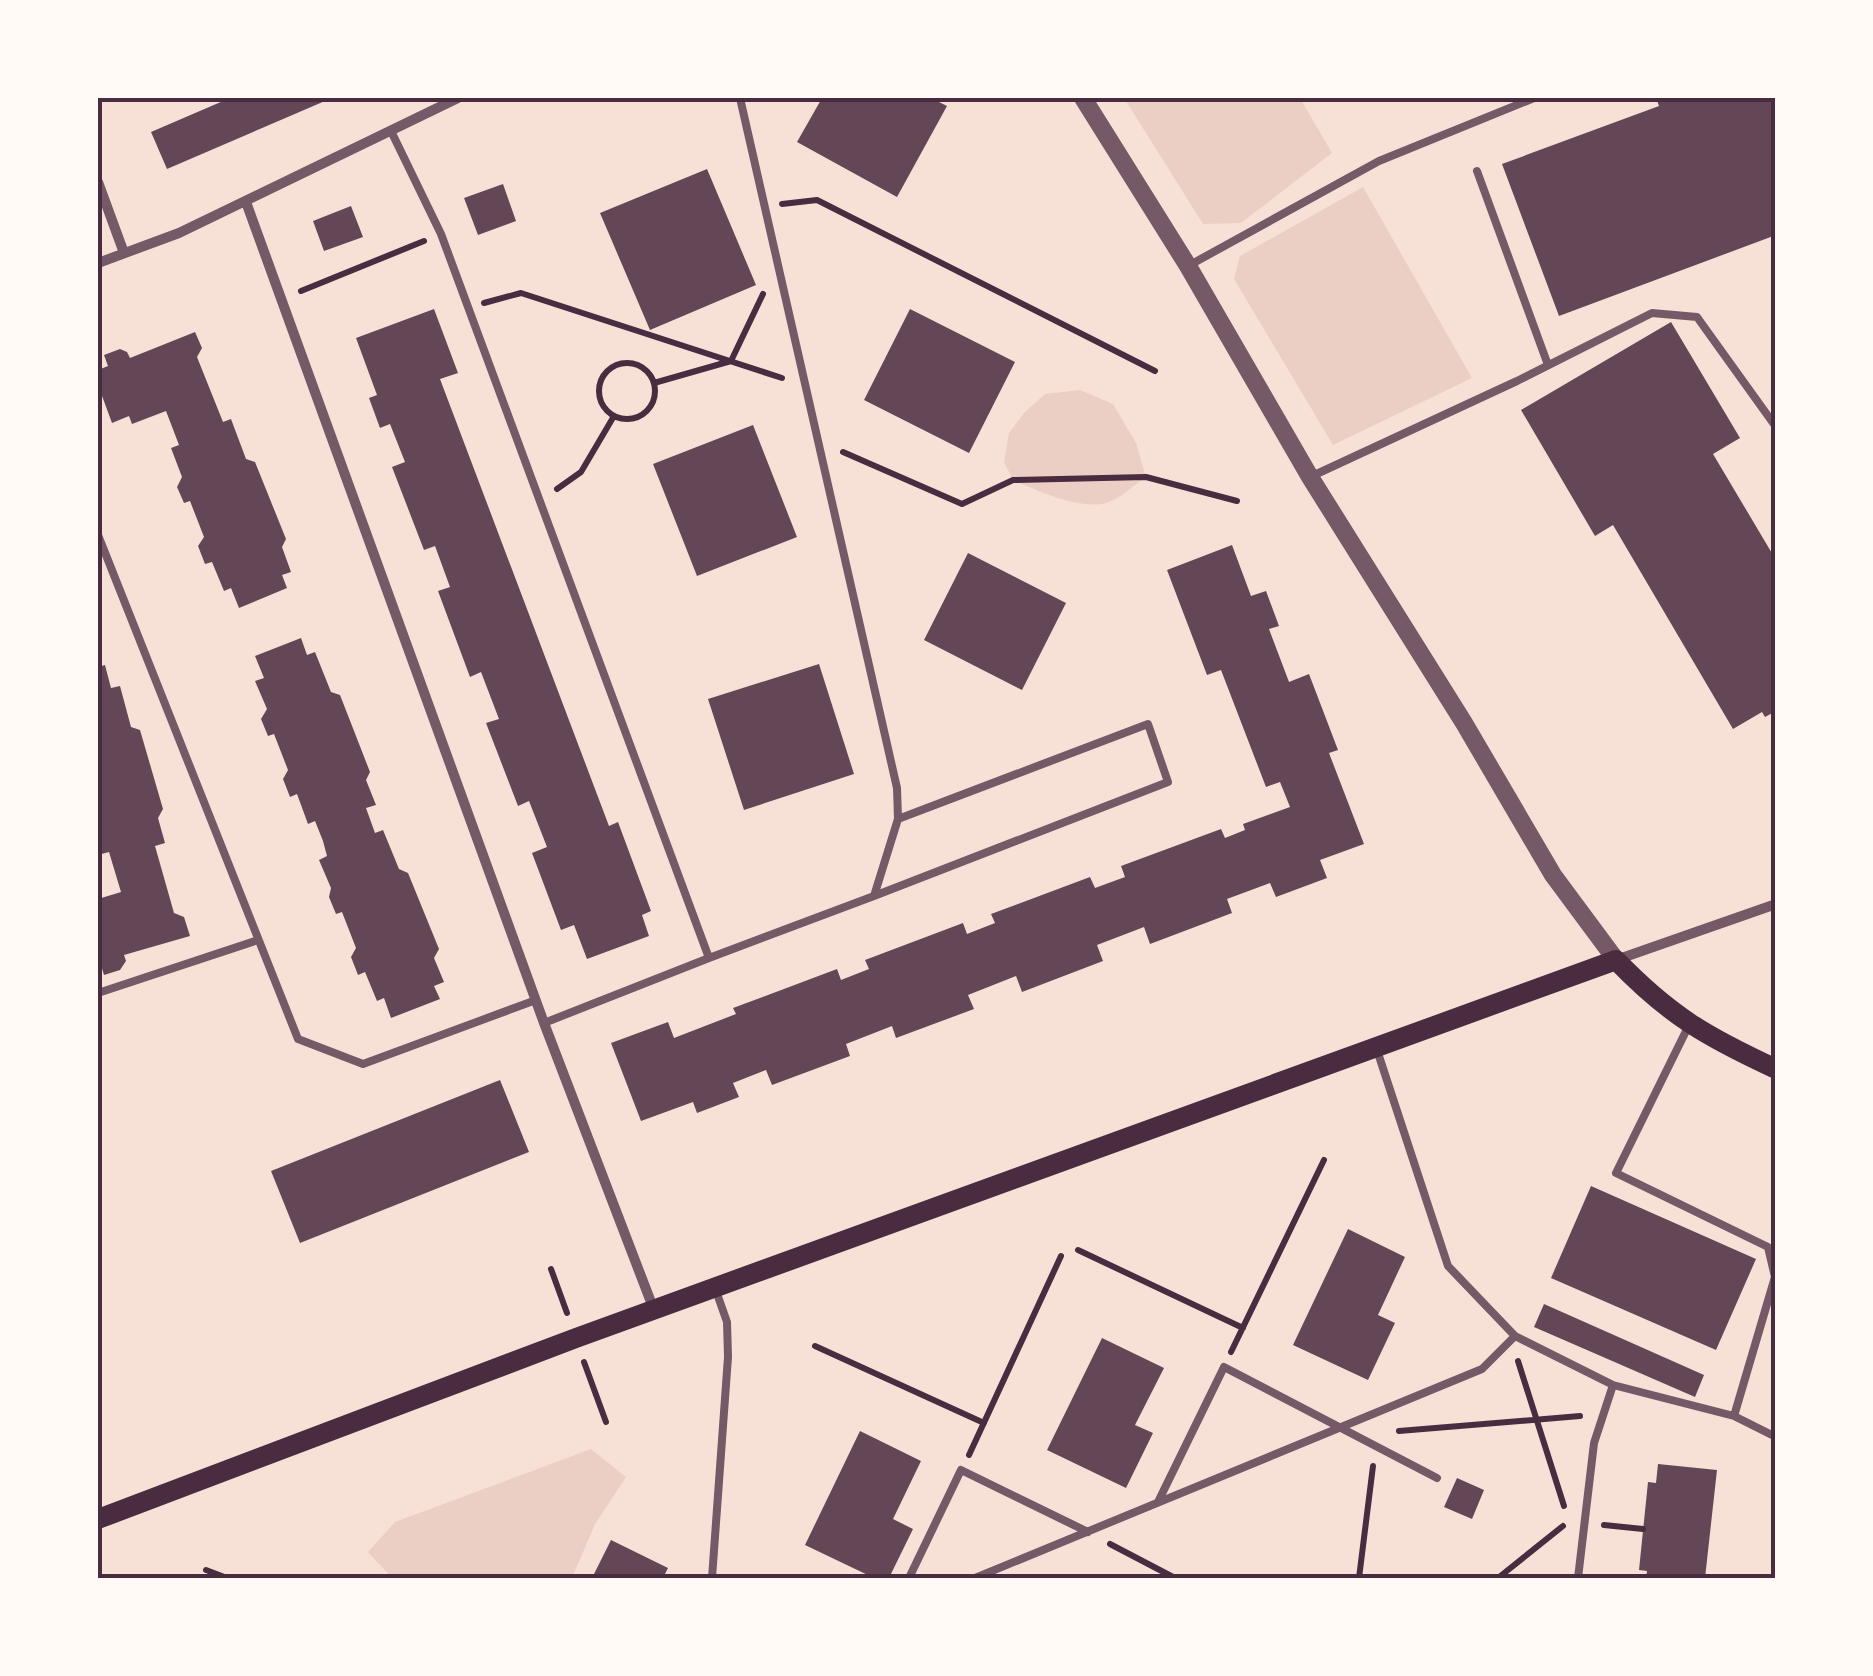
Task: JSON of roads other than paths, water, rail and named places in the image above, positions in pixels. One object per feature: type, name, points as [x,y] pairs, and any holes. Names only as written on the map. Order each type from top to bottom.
[{"type":"main road","points":[[98,1518],[654,1310],[1616,960],[1649,994],[1708,1038],[1776,1069]]},
{"type":"street","points":[[98,263],[179,233],[458,98]]},
{"type":"street","points":[[1083,98],[1553,875],[1616,960],[1776,904]]},
{"type":"street","points":[[98,182],[124,253]]},
{"type":"street","points":[[246,202],[544,1024],[654,1310]]},
{"type":"lane","points":[[740,98],[897,788],[898,820],[874,896]]},
{"type":"lane","points":[[1188,266],[1379,161],[1534,98]]},
{"type":"lane","points":[[391,131],[442,234],[709,958]]},
{"type":"lane","points":[[1477,171],[1548,366]]},
{"type":"lane","points":[[1310,478],[1652,313],[1696,317],[1776,427]]},
{"type":"lane","points":[[98,534],[298,1039],[362,1064],[536,1000]]},
{"type":"lane","points":[[544,1024],[1168,782],[1148,724],[898,820]]},
{"type":"lane","points":[[98,993],[258,940]]},
{"type":"lane","points":[[1689,1025],[1616,1173],[1768,1247],[1775,1278],[1734,1416]]},
{"type":"lane","points":[[1376,1048],[1448,1266],[1515,1336],[1613,1385],[1734,1416],[1776,1437]]},
{"type":"lane","points":[[712,1578],[728,1357],[727,1322],[715,1288]]},
{"type":"lane","points":[[975,1578],[1091,1534],[1158,1502],[1482,1368],[1515,1336]]},
{"type":"lane","points":[[1158,1502],[1224,1367],[1437,1478]]},
{"type":"lane","points":[[1578,1578],[1594,1443],[1613,1385]]},
{"type":"lane","points":[[909,1578],[962,1470],[1091,1534]]}]
